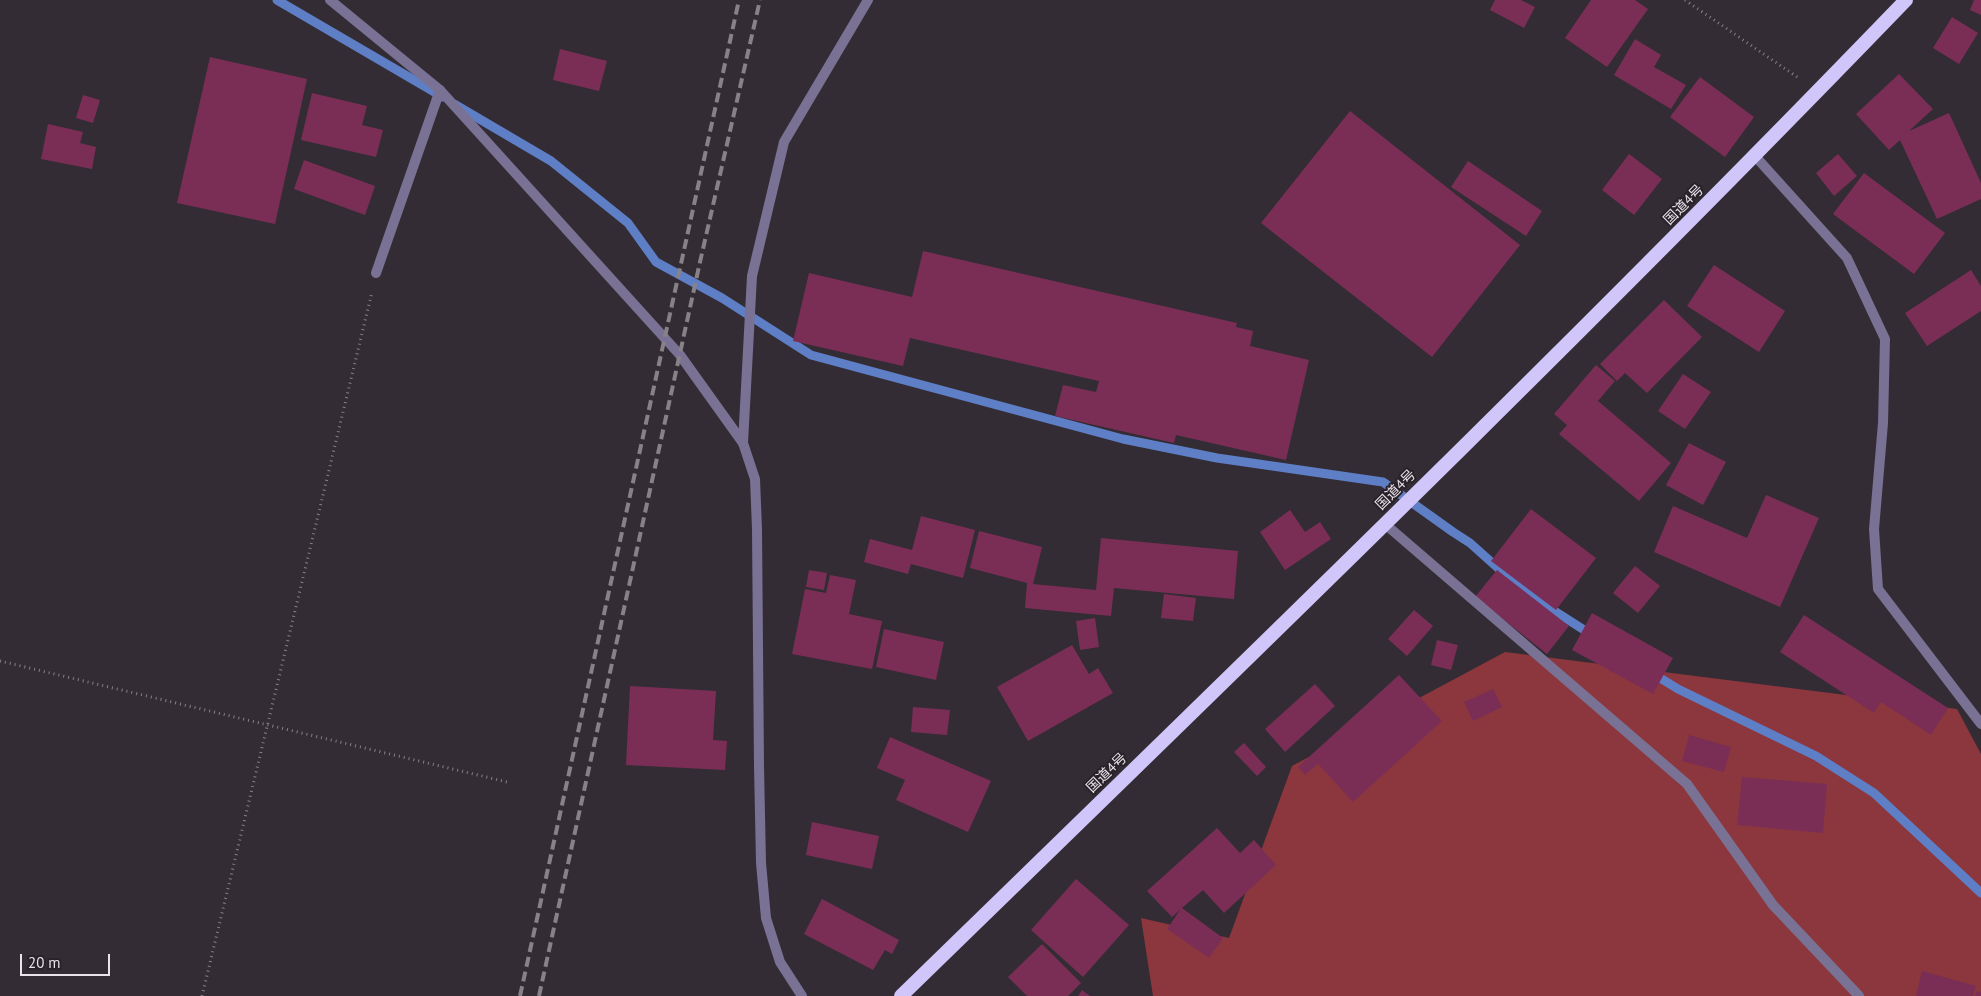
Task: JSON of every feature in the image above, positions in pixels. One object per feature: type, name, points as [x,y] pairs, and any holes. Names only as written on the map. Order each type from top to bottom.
[{"type":"highway","name":"国道4号","points":[[901,996],[1385,524],[1756,156],[1906,0]]},
{"type":"street","points":[[330,0],[440,90],[680,355],[744,443],[755,479],[761,862],[766,918],[780,962],[802,996]]},
{"type":"street","points":[[744,443],[752,276],[784,142],[868,0]]},
{"type":"street","points":[[376,273],[440,90]]},
{"type":"street","points":[[1756,156],[1846,258],[1885,339],[1883,423],[1874,529],[1878,589],[1981,724]]},
{"type":"street","points":[[1385,524],[1687,784],[1772,905],[1859,996]]},
{"type":"path","points":[[1685,0],[1818,92]]},
{"type":"path","points":[[202,996],[376,273]]},
{"type":"path","points":[[0,661],[507,782]]},
{"type":"shaded area","points":[[1505,652],[1957,709],[1981,754],[1981,996],[1153,996],[1141,918],[1229,938],[1292,766]]},
{"type":"building","points":[[1495,0],[1521,0],[1535,7],[1524,28],[1490,10]]},
{"type":"building","points":[[1591,0],[1635,0],[1648,9],[1607,67],[1565,38]]},
{"type":"building","points":[[1974,0],[1981,0],[1981,15],[1970,10]]},
{"type":"building","points":[[1952,17],[1978,33],[1959,64],[1933,48]]},
{"type":"building","points":[[1635,39],[1661,55],[1654,67],[1686,85],[1671,109],[1614,75]]},
{"type":"building","points":[[560,49],[607,61],[599,91],[553,80]]},
{"type":"building","points":[[210,57],[307,79],[275,224],[177,203]]},
{"type":"building","points":[[1899,74],[1933,109],[1909,131],[1949,113],[1981,183],[1981,199],[1937,219],[1900,140],[1889,150],[1856,114]]},
{"type":"building","points":[[1700,77],[1754,117],[1725,157],[1670,117]]},
{"type":"building","points":[[312,93],[367,106],[362,125],[383,130],[376,157],[301,140]]},
{"type":"building","points":[[83,95],[100,100],[93,123],[76,118]]},
{"type":"building","points":[[1350,111],[1520,245],[1432,357],[1261,223]]},
{"type":"building","points":[[48,124],[83,132],[80,143],[96,147],[92,169],[41,159]]},
{"type":"building","points":[[1629,154],[1662,179],[1634,215],[1602,190]]},
{"type":"building","points":[[1838,154],[1857,176],[1834,196],[1816,173]]},
{"type":"building","points":[[304,160],[375,186],[365,215],[294,189]]},
{"type":"building","points":[[1468,161],[1542,211],[1526,236],[1451,187]]},
{"type":"building","points":[[1864,173],[1945,233],[1914,274],[1833,214]]},
{"type":"building","points":[[923,251],[1237,323],[1236,327],[1253,331],[1250,346],[1309,360],[1286,460],[1176,435],[1174,443],[1055,416],[1063,385],[1096,392],[1099,381],[910,338],[903,366],[793,341],[809,273],[912,297]]},
{"type":"building","points":[[1714,265],[1785,311],[1759,352],[1687,306]]},
{"type":"building","points":[[1971,270],[1981,286],[1981,311],[1927,346],[1905,313]]},
{"type":"building","points":[[1664,300],[1702,337],[1647,393],[1625,373],[1617,381],[1600,364]]},
{"type":"building","points":[[1596,365],[1615,381],[1598,401],[1671,463],[1639,501],[1559,434],[1567,425],[1554,414]]},
{"type":"building","points":[[1683,374],[1711,392],[1685,429],[1658,411]]},
{"type":"building","points":[[1689,443],[1726,462],[1703,505],[1666,485]]},
{"type":"building","points":[[1766,495],[1819,518],[1780,607],[1654,552],[1673,506],[1747,538]]},
{"type":"building","points":[[1531,509],[1596,558],[1556,610],[1491,561]]},
{"type":"building","points":[[1290,510],[1305,532],[1320,522],[1331,539],[1285,570],[1260,532]]},
{"type":"building","points":[[921,516],[975,530],[963,578],[911,564],[908,574],[864,562],[870,539],[912,550]]},
{"type":"building","points":[[979,531],[1042,547],[1033,584],[1096,590],[1101,538],[1238,551],[1234,599],[1114,588],[1111,616],[1025,608],[1027,583],[970,568]]},
{"type":"building","points":[[1635,566],[1660,586],[1638,613],[1613,593]]},
{"type":"building","points":[[809,570],[827,573],[824,590],[806,587]]},
{"type":"building","points":[[1497,570],[1569,626],[1547,654],[1475,597]]},
{"type":"building","points":[[830,575],[856,580],[849,614],[882,621],[872,669],[792,654],[805,589],[826,593]]},
{"type":"building","points":[[1164,594],[1196,598],[1193,621],[1161,618]]},
{"type":"building","points":[[1414,610],[1433,626],[1407,656],[1388,639]]},
{"type":"building","points":[[1592,613],[1673,658],[1653,694],[1572,650]]},
{"type":"building","points":[[1804,615],[1948,708],[1931,735],[1881,702],[1874,713],[1780,652]]},
{"type":"building","points":[[1095,618],[1099,647],[1080,650],[1076,621]]},
{"type":"building","points":[[884,629],[944,642],[936,680],[876,667]]},
{"type":"building","points":[[1437,640],[1458,645],[1451,670],[1431,665]]},
{"type":"building","points":[[1072,645],[1089,674],[1098,668],[1113,693],[1028,741],[997,687]]},
{"type":"building","points":[[1399,675],[1442,721],[1353,802],[1318,764],[1305,775],[1298,767]]},
{"type":"building","points":[[1315,684],[1335,706],[1285,752],[1265,729]]},
{"type":"building","points":[[630,686],[716,691],[713,740],[727,741],[725,770],[626,765]]},
{"type":"building","points":[[1493,689],[1502,707],[1473,721],[1464,702]]},
{"type":"building","points":[[913,707],[950,710],[947,735],[911,732]]},
{"type":"building","points":[[1689,735],[1731,747],[1724,772],[1682,761]]},
{"type":"building","points":[[890,737],[991,781],[968,832],[896,800],[905,780],[877,768]]},
{"type":"building","points":[[1244,743],[1266,767],[1257,776],[1234,752]]},
{"type":"building","points":[[1742,777],[1827,784],[1823,833],[1737,825]]},
{"type":"building","points":[[812,822],[879,836],[872,869],[806,855]]},
{"type":"building","points":[[1217,828],[1240,853],[1254,840],[1276,865],[1224,913],[1203,890],[1182,908],[1223,938],[1209,958],[1167,929],[1180,910],[1172,917],[1147,891]]},
{"type":"building","points":[[1076,879],[1129,925],[1083,977],[1031,930]]},
{"type":"building","points":[[822,899],[899,940],[892,954],[885,950],[873,970],[804,934]]},
{"type":"building","points":[[1042,944],[1081,983],[1068,996],[1027,996],[1008,977]]},
{"type":"building","points":[[1922,971],[1976,986],[1973,996],[1916,996]]},
{"type":"building","points":[[1082,990],[1090,996],[1078,996]]},
{"type":"building","points":[[1977,991],[1981,992],[1981,996],[1975,996]]},
{"type":"waterway","points":[[277,0],[443,97]]},
{"type":"waterway","points":[[454,104],[551,161],[628,223],[656,262],[722,298],[811,355],[1123,439],[1217,458],[1383,482],[1470,543],[1508,577],[1556,612],[1592,635]]},
{"type":"waterway","points":[[1652,673],[1678,689],[1816,756],[1874,793],[1981,893]]},
{"type":"railway","points":[[520,996],[739,0]]},
{"type":"railway","points":[[539,996],[700,262],[760,0]]}]
